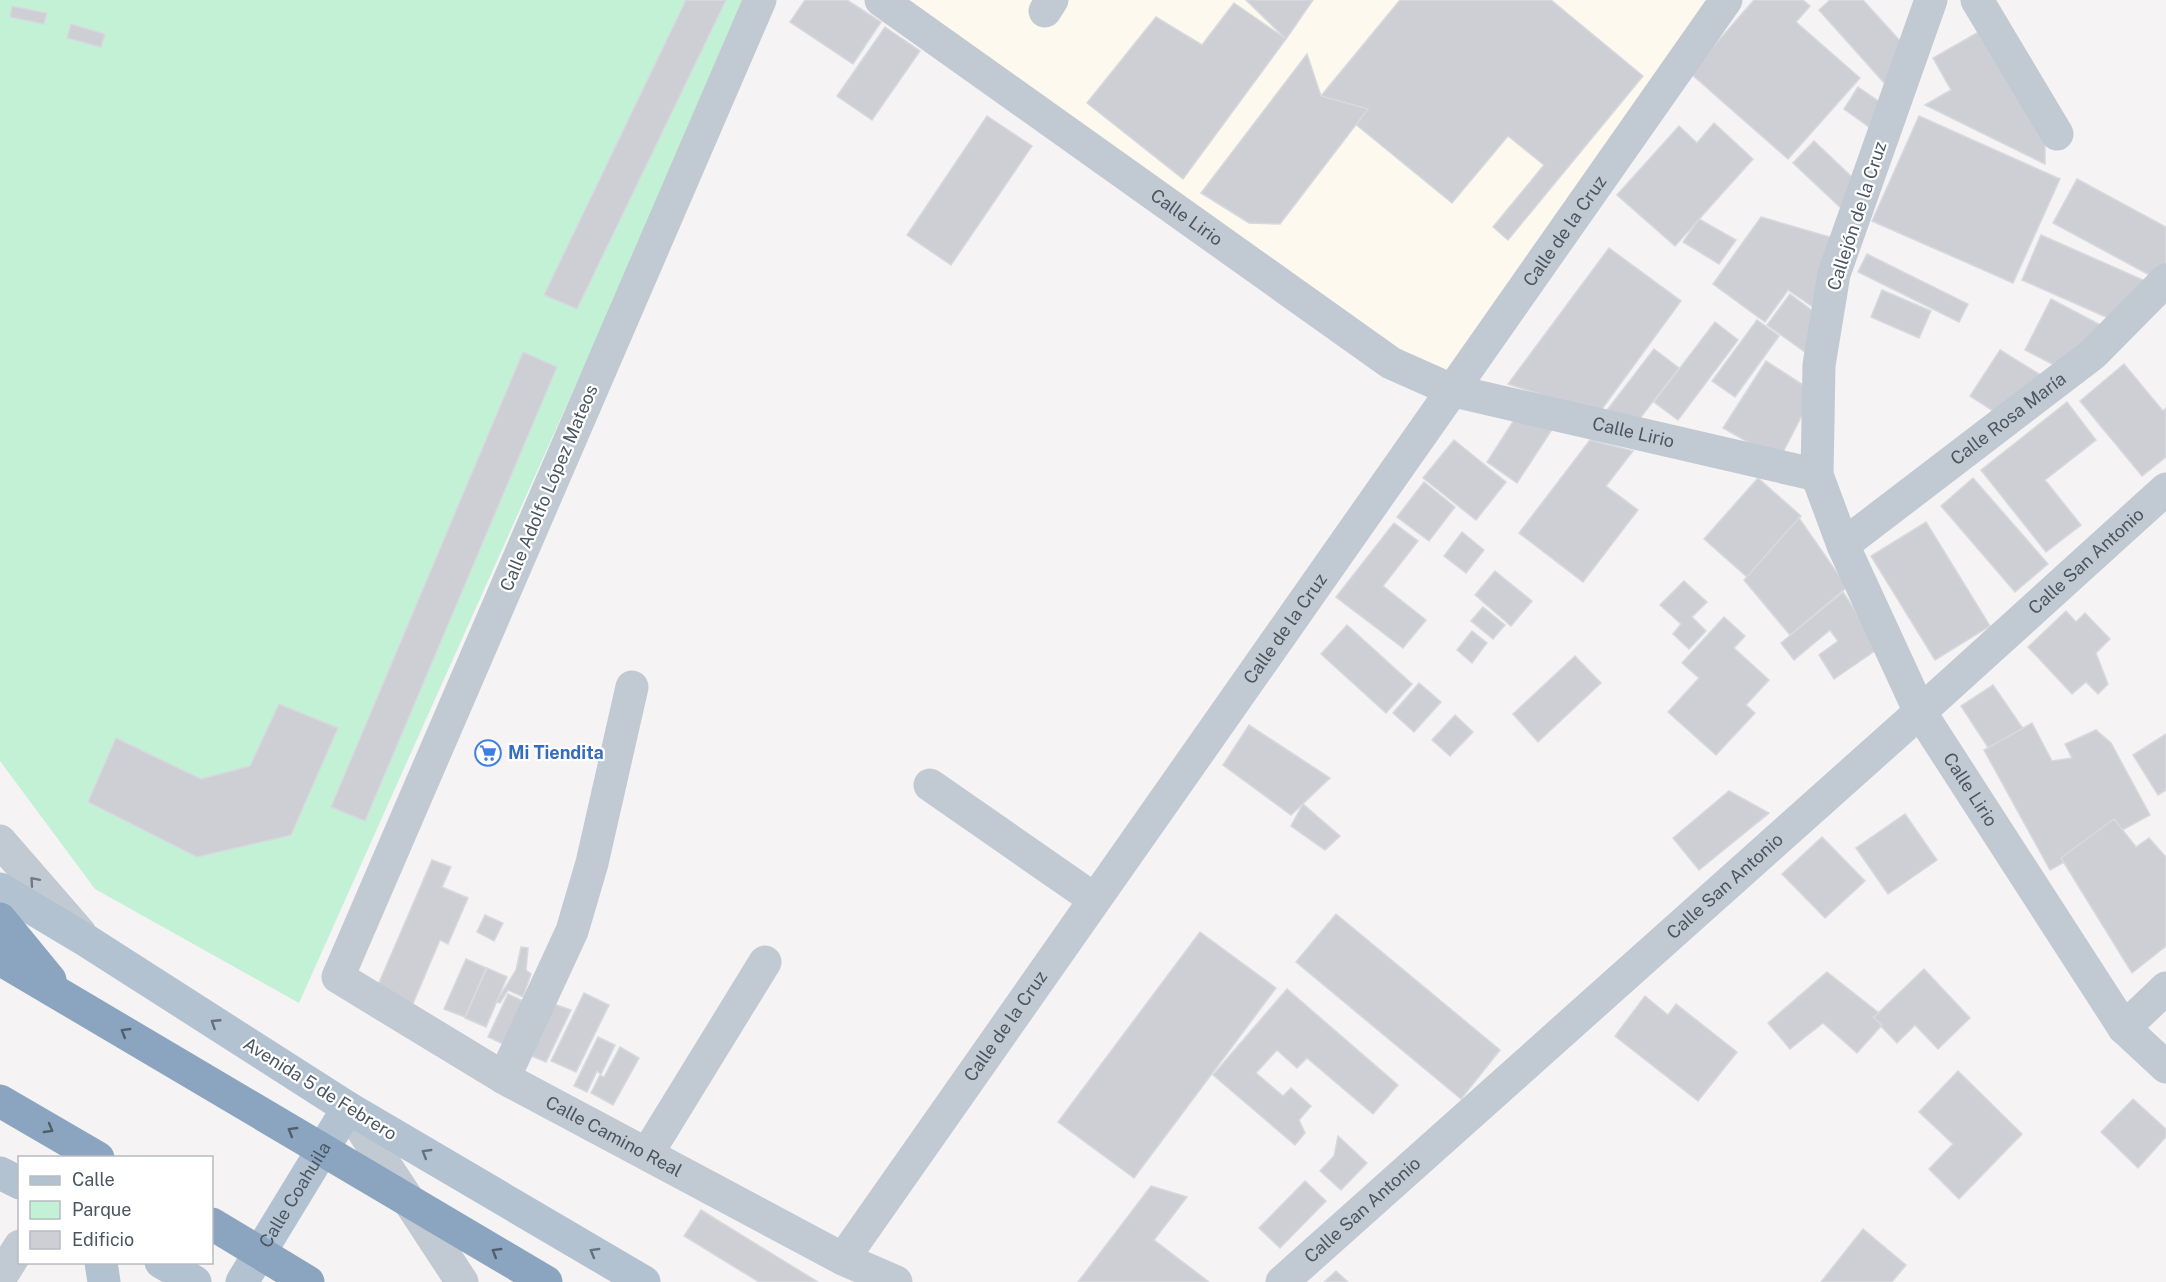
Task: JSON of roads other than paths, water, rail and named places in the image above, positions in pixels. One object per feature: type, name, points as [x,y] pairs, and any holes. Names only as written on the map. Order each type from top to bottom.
[{"type":"highway","points":[[0,919],[63,995]]},
{"type":"highway","points":[[0,959],[546,1282]]},
{"type":"highway","points":[[0,1101],[95,1156]]},
{"type":"highway","points":[[213,1225],[308,1282]]},
{"type":"main road","name":"Avenida 5 de Febrero","points":[[0,889],[87,941],[348,1108],[644,1282]]},
{"type":"main road","name":"Calle Coahuila","points":[[242,1282],[348,1108]]},
{"type":"main road","points":[[0,1173],[18,1182]]},
{"type":"main road","points":[[101,1264],[104,1282]]},
{"type":"main road","points":[[163,1264],[195,1282]]},
{"type":"street","name":"Calle Adolfo López Mateos","points":[[338,977],[760,0]]},
{"type":"street","name":"Calle Lirio","points":[[880,0],[1391,363],[1454,391],[1817,475],[1843,545],[1920,712],[2124,1028],[2166,1067]]},
{"type":"street","name":"Calle de la Cruz","points":[[843,1259],[1094,898],[1454,391],[1726,0]]},
{"type":"street","name":"Callejón de la Cruz","points":[[1817,475],[1819,365],[1834,273],[1931,0]]},
{"type":"street","points":[[1977,0],[2057,134]]},
{"type":"street","name":"Calle Rosa María","points":[[1843,545],[2092,354],[2166,280]]},
{"type":"street","name":"Calle San Antonio","points":[[1282,1282],[2166,489]]},
{"type":"street","points":[[504,1078],[572,931],[592,863],[632,687]]},
{"type":"street","points":[[930,785],[1094,898]]},
{"type":"street","points":[[0,841],[87,941]]},
{"type":"street","points":[[647,1154],[765,962]]},
{"type":"street","name":"Calle Camino Real","points":[[338,977],[504,1078],[843,1259],[896,1282]]},
{"type":"street","points":[[2124,1028],[2166,988]]},
{"type":"street","points":[[348,1108],[462,1282]]},
{"type":"street","points":[[0,1278],[18,1249]]},
{"type":"place","name":"Mi Tiendita","points":[[488,753]]}]
